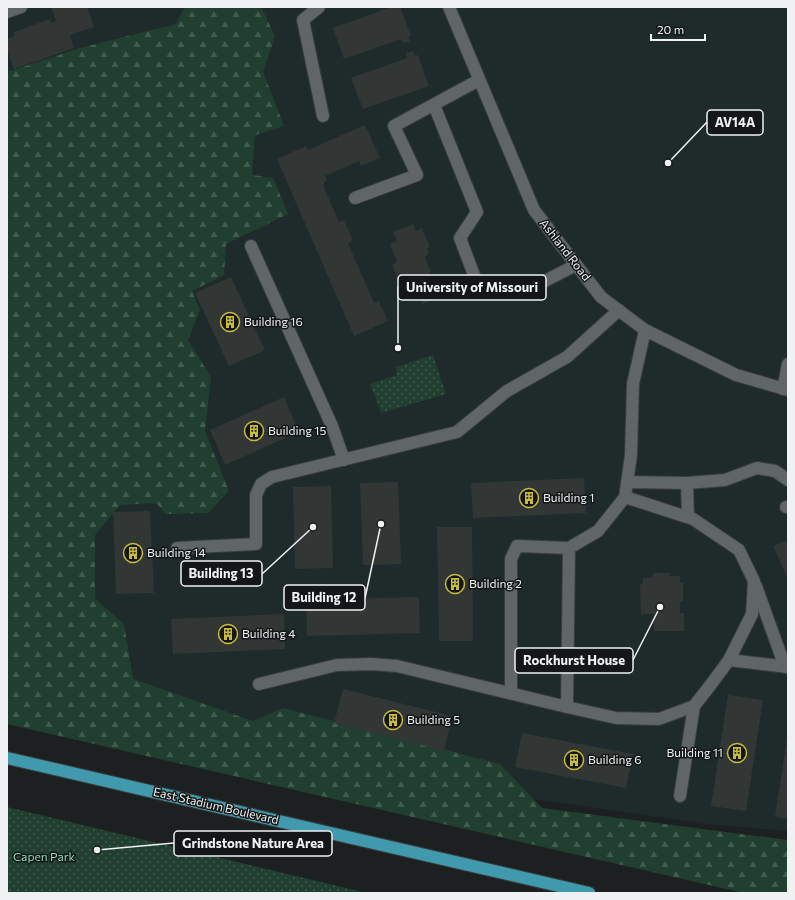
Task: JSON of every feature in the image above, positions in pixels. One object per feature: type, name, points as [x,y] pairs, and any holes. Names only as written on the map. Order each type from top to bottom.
[{"type":"main road","name":"East Stadium Boulevard","points":[[7,758],[589,893]]},
{"type":"street","points":[[7,12],[21,7]]},
{"type":"street","points":[[319,7],[303,20],[323,116]]},
{"type":"street","name":"Ashland Road","points":[[449,7],[534,210],[601,297],[646,330],[736,375],[786,390]]},
{"type":"street","points":[[355,198],[417,175],[394,126],[479,80]]},
{"type":"street","points":[[434,104],[478,212],[460,238],[480,291],[497,293],[537,285],[576,265]]},
{"type":"street","points":[[251,246],[332,426],[344,460]]},
{"type":"street","points":[[177,548],[256,544],[256,495],[261,484],[272,476],[457,432],[507,391],[567,357],[619,310]]},
{"type":"street","points":[[511,693],[511,559],[517,546],[569,548],[598,531],[625,497],[632,455],[633,384],[646,330]]},
{"type":"street","points":[[786,390],[788,364]]},
{"type":"street","points":[[627,482],[687,483],[725,480],[758,468],[775,471],[788,480]]},
{"type":"street","points":[[687,483],[688,517]]},
{"type":"street","points":[[625,497],[693,519],[739,550],[754,581],[787,667],[729,660]]},
{"type":"street","points":[[567,707],[569,548]]},
{"type":"street","points":[[680,796],[694,706],[729,660],[752,614],[754,581]]},
{"type":"street","points":[[259,684],[337,665],[372,664],[397,666],[616,718],[659,719],[694,706]]},
{"type":"shaded area","points":[[7,7],[788,7],[788,831],[707,824],[396,779],[7,689]]},
{"type":"green space","points":[[185,7],[261,7],[275,36],[263,72],[284,126],[255,135],[252,175],[273,178],[288,214],[226,244],[224,275],[192,291],[200,310],[188,340],[211,377],[205,431],[229,491],[208,513],[166,514],[156,503],[120,505],[95,535],[95,599],[124,624],[133,679],[253,721],[283,708],[500,764],[542,808],[788,840],[788,893],[744,893],[7,724],[7,72],[80,48],[176,24]]},
{"type":"green space","points":[[433,355],[446,394],[381,413],[370,384],[397,375],[396,367]]},
{"type":"green space","name":"Capen Park","points":[[7,807],[367,893],[7,893]]},
{"type":"building","points":[[51,7],[87,7],[94,27],[70,35],[74,48],[14,69],[7,50],[7,39],[15,36],[14,32],[50,19],[51,23],[56,21]]},
{"type":"building","points":[[391,7],[400,7],[411,36],[408,37],[410,41],[402,43],[401,39],[344,59],[333,28]]},
{"type":"building","points":[[413,51],[415,56],[418,55],[429,86],[363,109],[351,78],[407,58],[406,53]]},
{"type":"building","points":[[365,125],[380,158],[361,166],[359,161],[325,176],[327,179],[323,185],[339,222],[344,220],[353,240],[348,243],[374,303],[379,301],[388,321],[354,336],[277,159],[306,146],[308,150]]},
{"type":"building","points":[[413,224],[416,231],[422,228],[430,247],[427,248],[429,252],[425,258],[431,272],[429,273],[431,279],[438,277],[446,294],[423,304],[413,281],[401,286],[392,265],[397,262],[390,244],[397,241],[393,232]]},
{"type":"building","name":"Building 16","points":[[231,277],[265,350],[229,366],[195,293]]},
{"type":"building","name":"Building 15","points":[[284,397],[299,432],[225,465],[210,430]]},
{"type":"building","name":"Building 1","points":[[584,478],[586,513],[473,518],[471,483]]},
{"type":"building","points":[[398,482],[401,564],[363,565],[360,483]]},
{"type":"building","points":[[331,486],[333,568],[295,569],[293,487]]},
{"type":"building","name":"Building 14","points":[[150,511],[154,593],[116,594],[113,512]]},
{"type":"building","name":"Building 2","points":[[437,527],[472,527],[473,641],[439,641]]},
{"type":"building","points":[[788,540],[788,579],[773,546]]},
{"type":"building","points":[[653,573],[670,573],[670,576],[680,576],[680,583],[683,583],[683,601],[680,602],[680,613],[684,613],[684,631],[654,631],[654,614],[641,614],[640,584],[643,584],[643,578],[653,577]]},
{"type":"building","points":[[419,597],[420,633],[307,636],[306,600]]},
{"type":"building","name":"Building 4","points":[[284,614],[285,649],[173,654],[171,619]]},
{"type":"building","name":"Building 5","points":[[343,689],[452,716],[444,751],[334,723]]},
{"type":"building","name":"Building 11","points":[[728,695],[763,700],[746,811],[711,806]]},
{"type":"building","name":"Building 6","points":[[522,733],[633,754],[626,788],[515,767]]},
{"type":"building","points":[[788,738],[788,819],[775,817]]},
{"type":"place","name":"AV14A","points":[[668,163]]},
{"type":"place","name":"Building 16","points":[[230,322]]},
{"type":"place","name":"University of Missouri","points":[[398,348]]},
{"type":"place","name":"Building 15","points":[[254,431]]},
{"type":"place","name":"Building 1","points":[[529,498]]},
{"type":"place","name":"Building 12","points":[[381,524]]},
{"type":"place","name":"Building 13","points":[[313,527]]},
{"type":"place","name":"Building 14","points":[[133,553]]},
{"type":"place","name":"Building 2","points":[[455,584]]},
{"type":"place","name":"Rockhurst House","points":[[660,607]]},
{"type":"place","name":"Building 4","points":[[228,634]]},
{"type":"place","name":"Building 5","points":[[393,720]]},
{"type":"place","name":"Building 11","points":[[737,753]]},
{"type":"place","name":"Building 6","points":[[574,760]]},
{"type":"place","name":"Grindstone Nature Area","points":[[97,850]]}]
